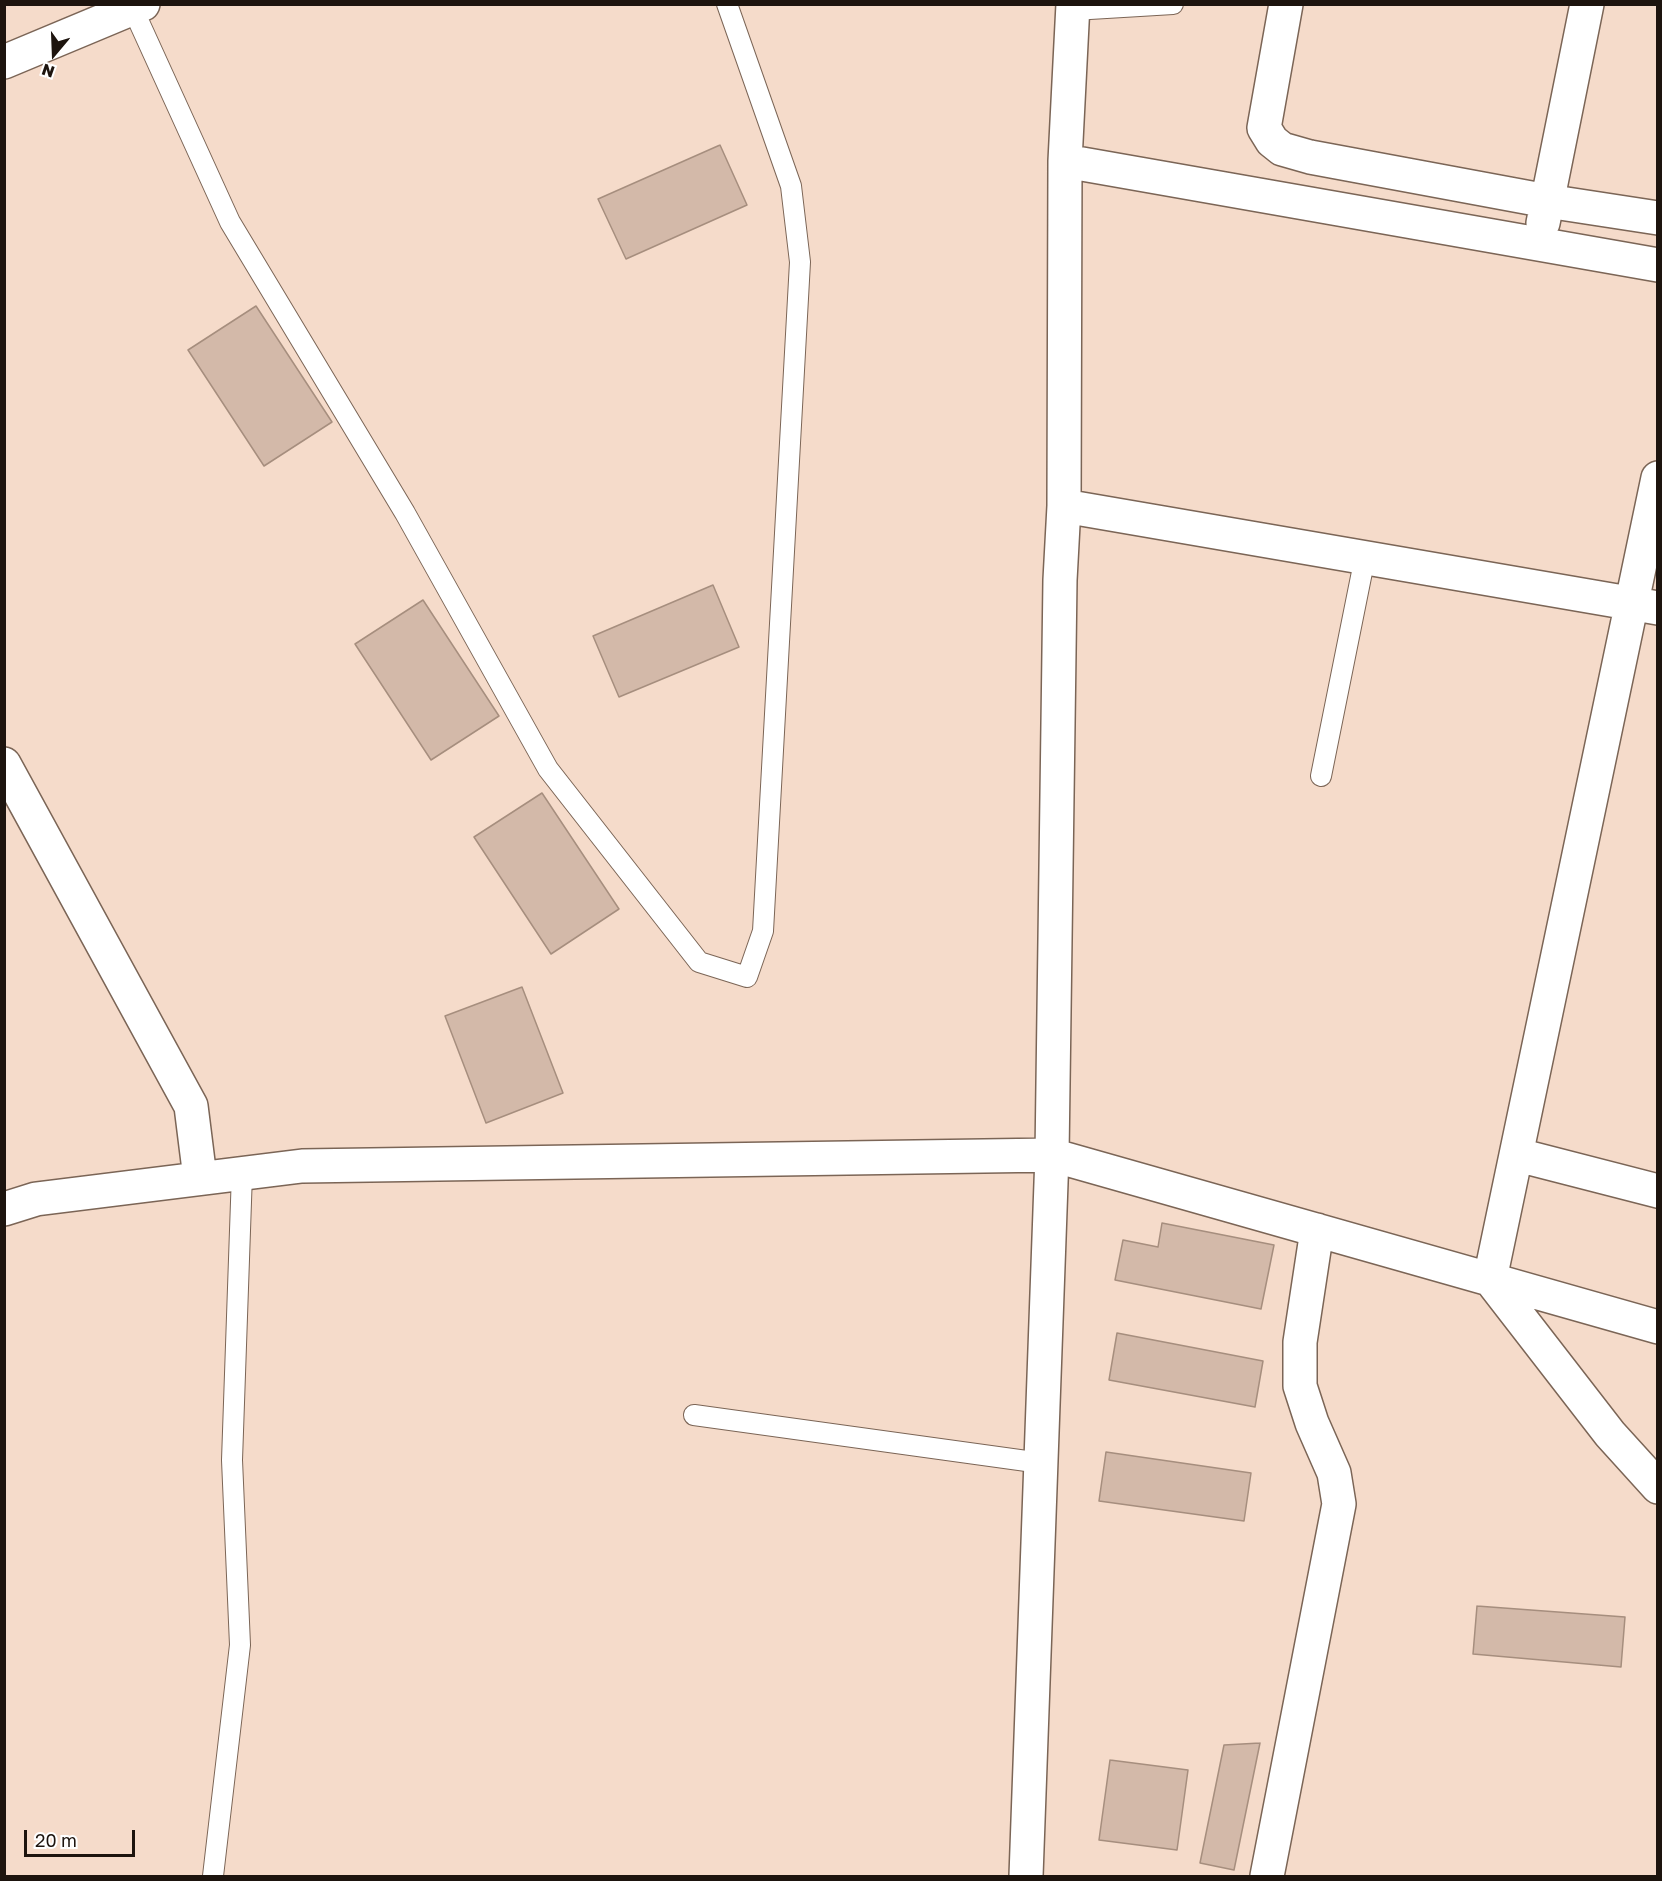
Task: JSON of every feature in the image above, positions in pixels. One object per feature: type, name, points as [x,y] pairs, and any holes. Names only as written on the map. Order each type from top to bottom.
[{"type":"street","points":[[1286,4],[1264,128],[1272,141],[1282,149],[1310,157],[1547,201],[1658,218]]},
{"type":"street","points":[[1538,244],[1587,4]]},
{"type":"street","points":[[4,62],[138,7]]},
{"type":"street","points":[[1026,1876],[1052,1155],[1060,580],[1064,506],[1065,161],[1073,7]]},
{"type":"street","points":[[1262,195],[1272,141]]},
{"type":"street","points":[[1065,161],[1658,265]]},
{"type":"street","points":[[1490,1279],[1645,605],[1658,478]]},
{"type":"street","points":[[1064,506],[1645,605]]},
{"type":"street","points":[[4,764],[191,1106],[200,1178]]},
{"type":"street","points":[[4,1209],[36,1198],[302,1166],[1052,1155],[1658,1327]]},
{"type":"street","points":[[1518,1155],[1658,1191]]},
{"type":"street","points":[[1267,1876],[1339,1504],[1334,1473],[1311,1423],[1300,1386],[1300,1342],[1317,1230]]},
{"type":"street","points":[[1490,1279],[1610,1434],[1658,1487]]},
{"type":"lane","points":[[138,7],[230,222],[405,513],[548,769],[699,962],[747,977],[763,931],[800,262],[791,186],[727,4]]},
{"type":"lane","points":[[1073,7],[1173,4]]},
{"type":"lane","points":[[1321,776],[1365,557]]},
{"type":"lane","points":[[213,1876],[240,1645],[232,1460],[242,1173]]},
{"type":"lane","points":[[694,1415],[1041,1462]]},
{"type":"building","points":[[720,145],[747,205],[626,259],[598,199]]},
{"type":"building","points":[[256,306],[332,422],[264,466],[188,350]]},
{"type":"building","points":[[713,585],[739,647],[619,697],[593,636]]},
{"type":"building","points":[[423,600],[499,716],[431,760],[355,644]]},
{"type":"building","points":[[542,793],[619,909],[551,954],[474,837]]},
{"type":"building","points":[[522,987],[563,1093],[486,1123],[445,1016]]},
{"type":"building","points":[[1162,1223],[1274,1245],[1261,1309],[1115,1280],[1123,1240],[1158,1247]]},
{"type":"building","points":[[1117,1333],[1263,1361],[1255,1407],[1109,1380]]},
{"type":"building","points":[[1106,1452],[1251,1473],[1244,1521],[1099,1501]]},
{"type":"building","points":[[1477,1606],[1625,1617],[1621,1667],[1473,1654]]},
{"type":"building","points":[[1260,1743],[1234,1870],[1200,1863],[1224,1745]]},
{"type":"building","points":[[1110,1760],[1188,1770],[1177,1850],[1099,1840]]}]
